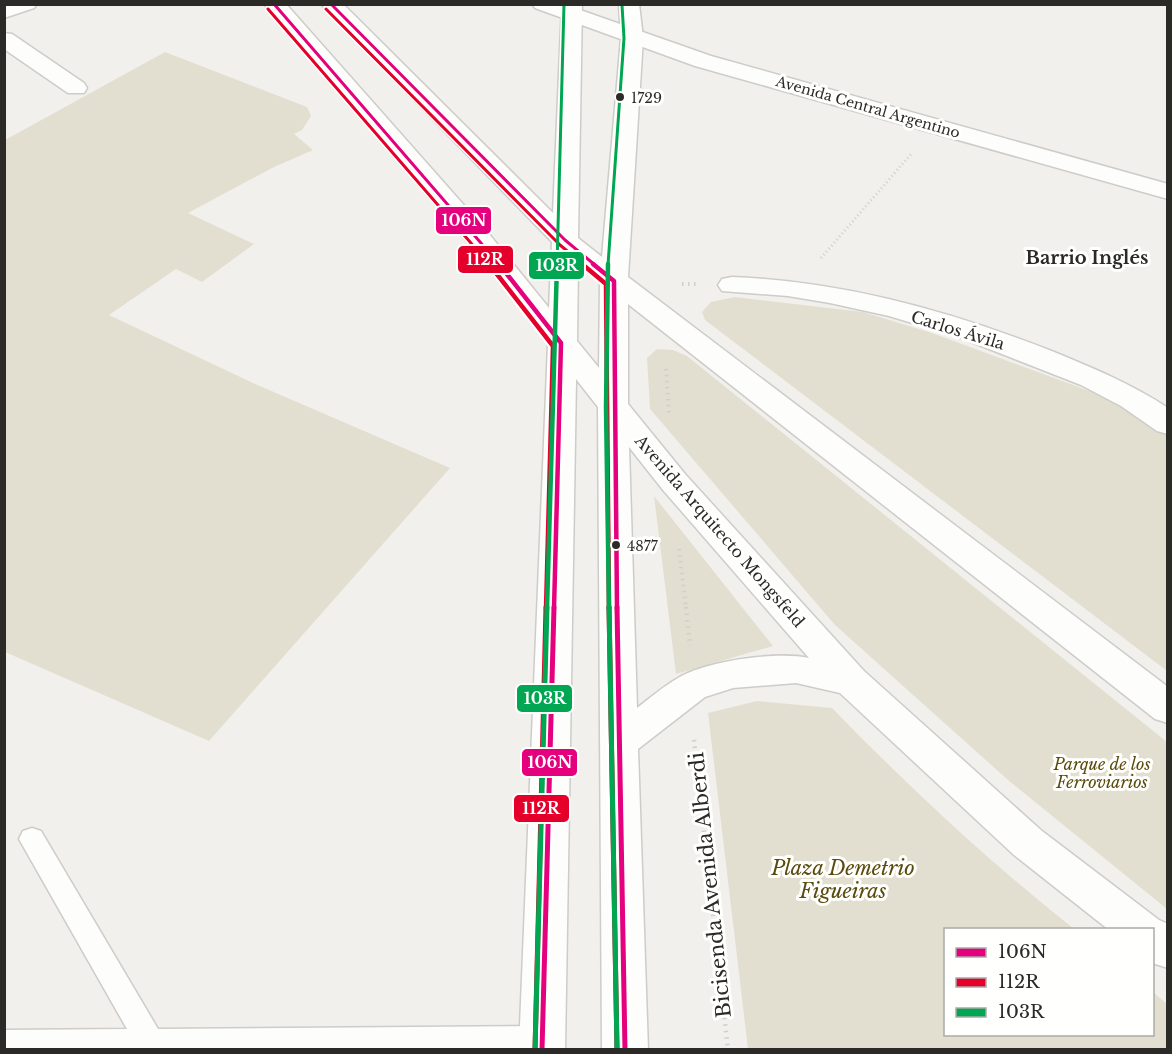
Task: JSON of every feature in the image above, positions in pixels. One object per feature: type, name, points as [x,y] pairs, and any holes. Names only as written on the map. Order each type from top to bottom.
[{"type":"main road","points":[[4,12],[27,4]]},
{"type":"main road","name":"Avenida Arquitecto Mongsfeld","points":[[274,4],[476,235],[674,482],[851,681],[1028,843],[1139,928]]},
{"type":"main road","points":[[331,4],[565,240],[614,281],[1167,708]]},
{"type":"main road","name":"Avenida Central Argentino","points":[[542,4],[572,9],[632,38],[703,61],[1167,192]]},
{"type":"main road","points":[[625,1050],[613,407],[614,281],[632,38],[629,4]]},
{"type":"main road","points":[[543,1045],[572,9]]},
{"type":"main road","points":[[4,39],[76,88]]},
{"type":"main road","name":"Carlos Ávila","points":[[732,285],[795,288],[947,324],[1031,353],[1088,377],[1149,409],[1167,424]]},
{"type":"main road","points":[[619,743],[692,687],[733,674],[796,669],[851,681]]},
{"type":"main road","points":[[1154,939],[1167,949]]},
{"type":"lane","points":[[32,838],[149,1041]]},
{"type":"lane","points":[[4,1044],[149,1041],[543,1045]]},
{"type":"path","points":[[795,288],[935,126]]},
{"type":"path","points":[[666,366],[669,414]]},
{"type":"path","points":[[678,539],[690,651]]},
{"type":"path","name":"Bicisenda Avenida Alberdi","points":[[693,732],[728,1050]]},
{"type":"green space","points":[[165,52],[307,107],[311,116],[302,130],[294,134],[313,150],[272,168],[188,213],[254,244],[202,282],[176,269],[109,315],[253,383],[450,468],[209,741],[5,652],[5,140]]},
{"type":"green space","points":[[735,297],[863,312],[932,333],[1106,397],[1168,436],[1167,671],[705,320],[702,312],[711,302]]},
{"type":"green space","name":"Parque de los Ferroviarios","points":[[657,349],[673,350],[687,356],[1167,742],[1167,909],[1008,780],[835,625],[650,409],[647,358]]},
{"type":"green space","points":[[654,496],[773,646],[676,674]]},
{"type":"green space","name":"Plaza Demetrio Figueiras","points":[[757,701],[832,708],[949,822],[1073,928],[944,928],[944,1036],[1154,1036],[1154,993],[1167,1004],[1167,1049],[748,1049],[708,713]]},
{"type":"transit line","name":"106N","points":[[274,4],[476,235],[561,343],[542,1050]]},
{"type":"transit line","name":"106N","points":[[331,4],[565,240],[614,281],[613,407],[625,1050]]},
{"type":"transit line","name":"103R","points":[[535,1050],[564,4]]},
{"type":"transit line","name":"103R","points":[[617,1050],[606,407],[607,280],[624,38],[622,5]]},
{"type":"transit line","name":"112R","points":[[268,9],[470,240],[553,346],[535,1050]]},
{"type":"transit line","name":"112R","points":[[326,9],[560,245],[606,284],[617,1050]]},
{"type":"place","name":"1729","points":[[620,97]]},
{"type":"place","name":"4877","points":[[616,545]]},
{"type":"district","name":"Barrio Inglés","points":[[1087,258]]}]
